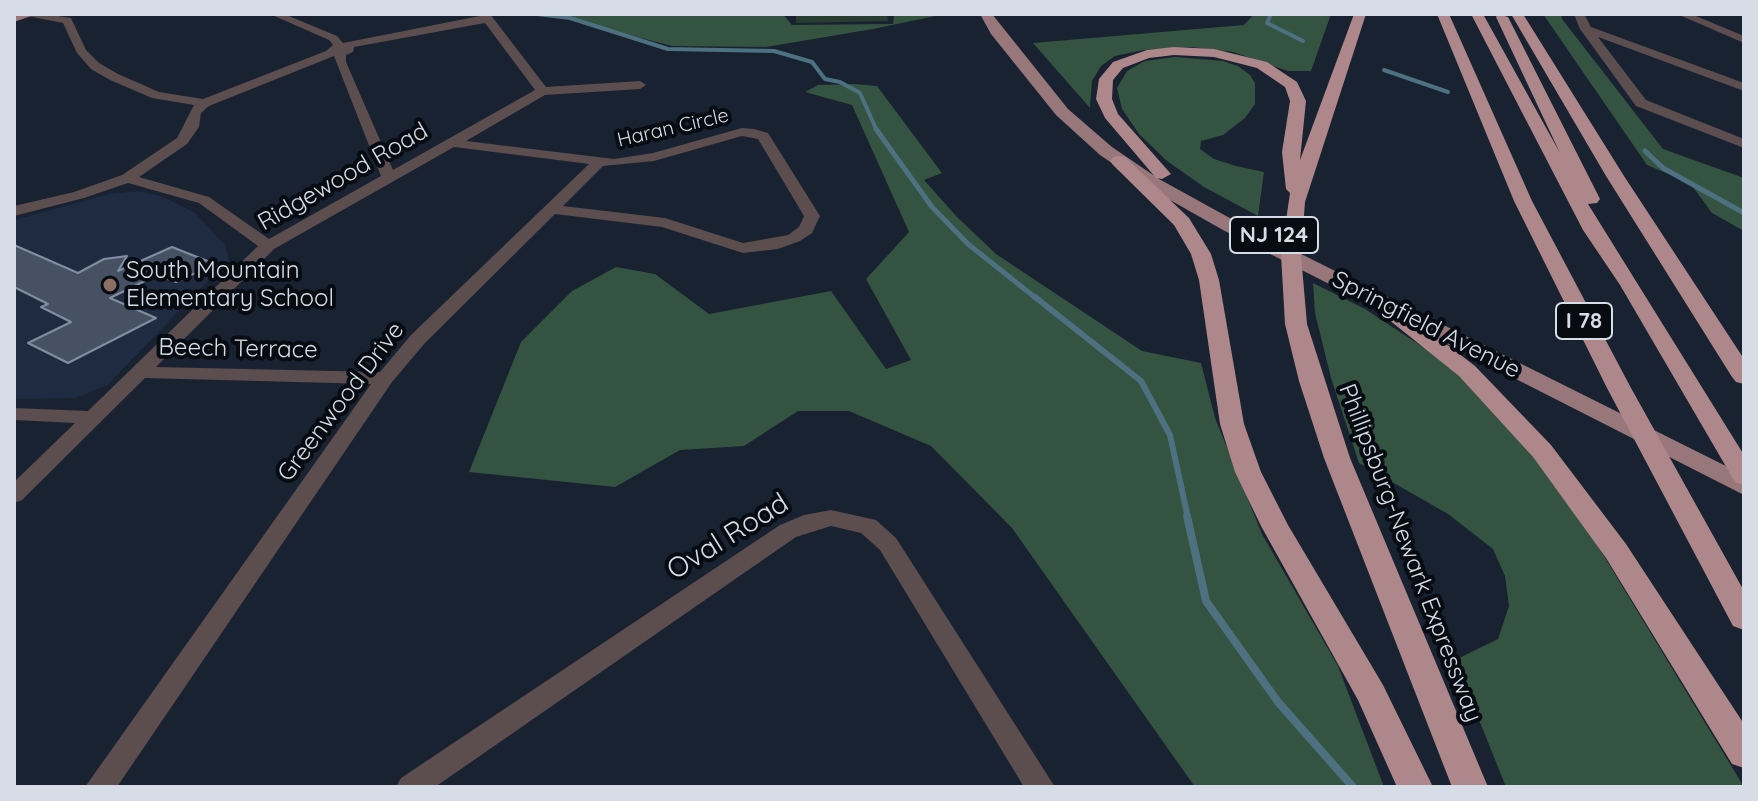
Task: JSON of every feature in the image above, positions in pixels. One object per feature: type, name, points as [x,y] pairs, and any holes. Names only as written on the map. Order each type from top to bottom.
[{"type":"highway","name":"Phillipsburg-Newark Expressway","points":[[1360,14],[1296,202],[1291,255],[1294,303],[1303,352],[1337,458],[1470,787]]},
{"type":"highway","name":"I 78","points":[[1443,14],[1523,201],[1612,375],[1744,618]]},
{"type":"highway","name":"I 78","points":[[1477,14],[1579,206],[1744,476]]},
{"type":"highway","points":[[1501,14],[1607,231],[1630,285]]},
{"type":"highway","points":[[1517,14],[1744,377]]},
{"type":"highway","points":[[1162,174],[1111,115],[1104,99],[1106,79],[1118,65],[1147,54],[1184,51],[1224,54],[1270,68],[1288,80],[1295,90],[1298,109],[1290,152],[1296,202]]},
{"type":"highway","points":[[1119,161],[1182,222],[1201,254],[1209,280],[1227,401],[1243,458],[1265,507],[1372,695],[1415,787]]},
{"type":"highway","points":[[1375,299],[1467,371],[1542,451],[1616,551],[1744,753]]},
{"type":"main road","points":[[14,18],[29,14]]},
{"type":"main road","name":"Springfield Avenue","points":[[986,14],[1053,103],[1119,161],[1208,214],[1375,299],[1744,469]]},
{"type":"main road","name":"Springfield Avenue","points":[[998,14],[1072,104],[1115,142],[1162,174],[1236,216],[1574,392],[1744,486]]},
{"type":"street","points":[[29,14],[68,17],[73,39],[95,66],[156,95],[204,103]]},
{"type":"street","points":[[275,14],[333,38],[341,50],[340,62],[389,177]]},
{"type":"street","points":[[1579,14],[1586,29],[1641,103],[1744,144]]},
{"type":"street","points":[[1682,14],[1744,40]]},
{"type":"street","points":[[14,211],[79,195],[127,178],[182,141],[192,127],[195,112],[204,103],[242,86],[341,50],[486,17],[541,91],[640,85]]},
{"type":"street","points":[[1586,29],[1744,87]]},
{"type":"street","name":"Ridgewood Road","points":[[14,495],[90,417],[268,246],[541,91]]},
{"type":"street","name":"Haran Circle","points":[[551,209],[665,223],[743,248],[778,244],[794,238],[806,230],[812,216],[763,136],[754,133],[742,132],[633,161],[600,161]]},
{"type":"street","points":[[452,143],[600,161]]},
{"type":"street","name":"Greenwood Drive","points":[[100,787],[385,378],[418,339],[600,161]]},
{"type":"street","points":[[127,178],[204,200],[268,246]]},
{"type":"street","name":"Beech Terrace","points":[[137,372],[385,378]]},
{"type":"street","points":[[14,414],[90,417]]},
{"type":"street","name":"Oval Road","points":[[411,787],[788,531],[812,521],[831,518],[868,526],[888,544],[1040,787]]},
{"type":"shaded area","name":"South Mountain Elementary School","points":[[136,191],[161,196],[195,213],[225,245],[229,260],[107,385],[76,398],[14,399],[14,220],[109,194]]},
{"type":"green space","points":[[549,14],[783,14],[792,25],[893,24],[894,14],[945,14],[873,29],[766,47],[672,46]]},
{"type":"green space","points":[[796,14],[887,14],[888,21],[796,23]]},
{"type":"green space","points":[[1254,14],[1331,14],[1311,71],[1288,71],[1233,52],[1191,47],[1144,50],[1115,56],[1101,66],[1092,81],[1090,108],[1033,43],[1244,25]]},
{"type":"green space","points":[[1543,14],[1561,14],[1663,149],[1744,178],[1744,231],[1712,213],[1690,183],[1647,165]]},
{"type":"green space","points":[[1175,57],[1223,61],[1238,66],[1255,83],[1255,104],[1245,118],[1223,135],[1201,141],[1200,149],[1214,159],[1264,172],[1258,216],[1204,187],[1167,161],[1139,134],[1122,109],[1117,88],[1127,71],[1145,61]]},
{"type":"green space","points":[[818,85],[877,86],[942,173],[924,180],[996,254],[1142,351],[1201,363],[1215,418],[1262,534],[1338,666],[1384,787],[1195,787],[1012,528],[931,446],[849,411],[798,411],[744,446],[680,450],[615,487],[469,472],[521,342],[572,291],[616,267],[655,274],[709,314],[831,291],[886,369],[911,360],[866,279],[909,232],[852,105],[805,92]]},
{"type":"green space","points":[[1313,283],[1365,309],[1450,365],[1525,446],[1596,543],[1744,787],[1506,787],[1455,660],[1498,639],[1509,606],[1505,576],[1493,549],[1448,514],[1359,463],[1331,378],[1315,313]]},
{"type":"building","name":"South Mountain Elementary School","points":[[14,245],[78,273],[104,259],[127,256],[118,271],[172,247],[215,264],[176,282],[157,275],[110,298],[156,318],[68,363],[28,343],[71,322],[41,307],[48,304],[14,287]]},
{"type":"waterway","points":[[537,14],[570,18],[668,49],[774,51],[812,62],[825,79],[840,82],[860,93],[876,129]]},
{"type":"waterway","points":[[1271,14],[1267,23],[1303,41]]},
{"type":"waterway","points":[[1384,70],[1448,92]]},
{"type":"waterway","points":[[876,129],[932,207],[968,244],[1037,299]]},
{"type":"waterway","points":[[1645,151],[1663,168],[1744,213]]},
{"type":"waterway","points":[[1035,297],[1141,381],[1170,435],[1188,518]]},
{"type":"waterway","points":[[1187,516],[1206,601],[1278,702],[1353,787]]},
{"type":"place","name":"South Mountain Elementary School","points":[[110,285]]}]
